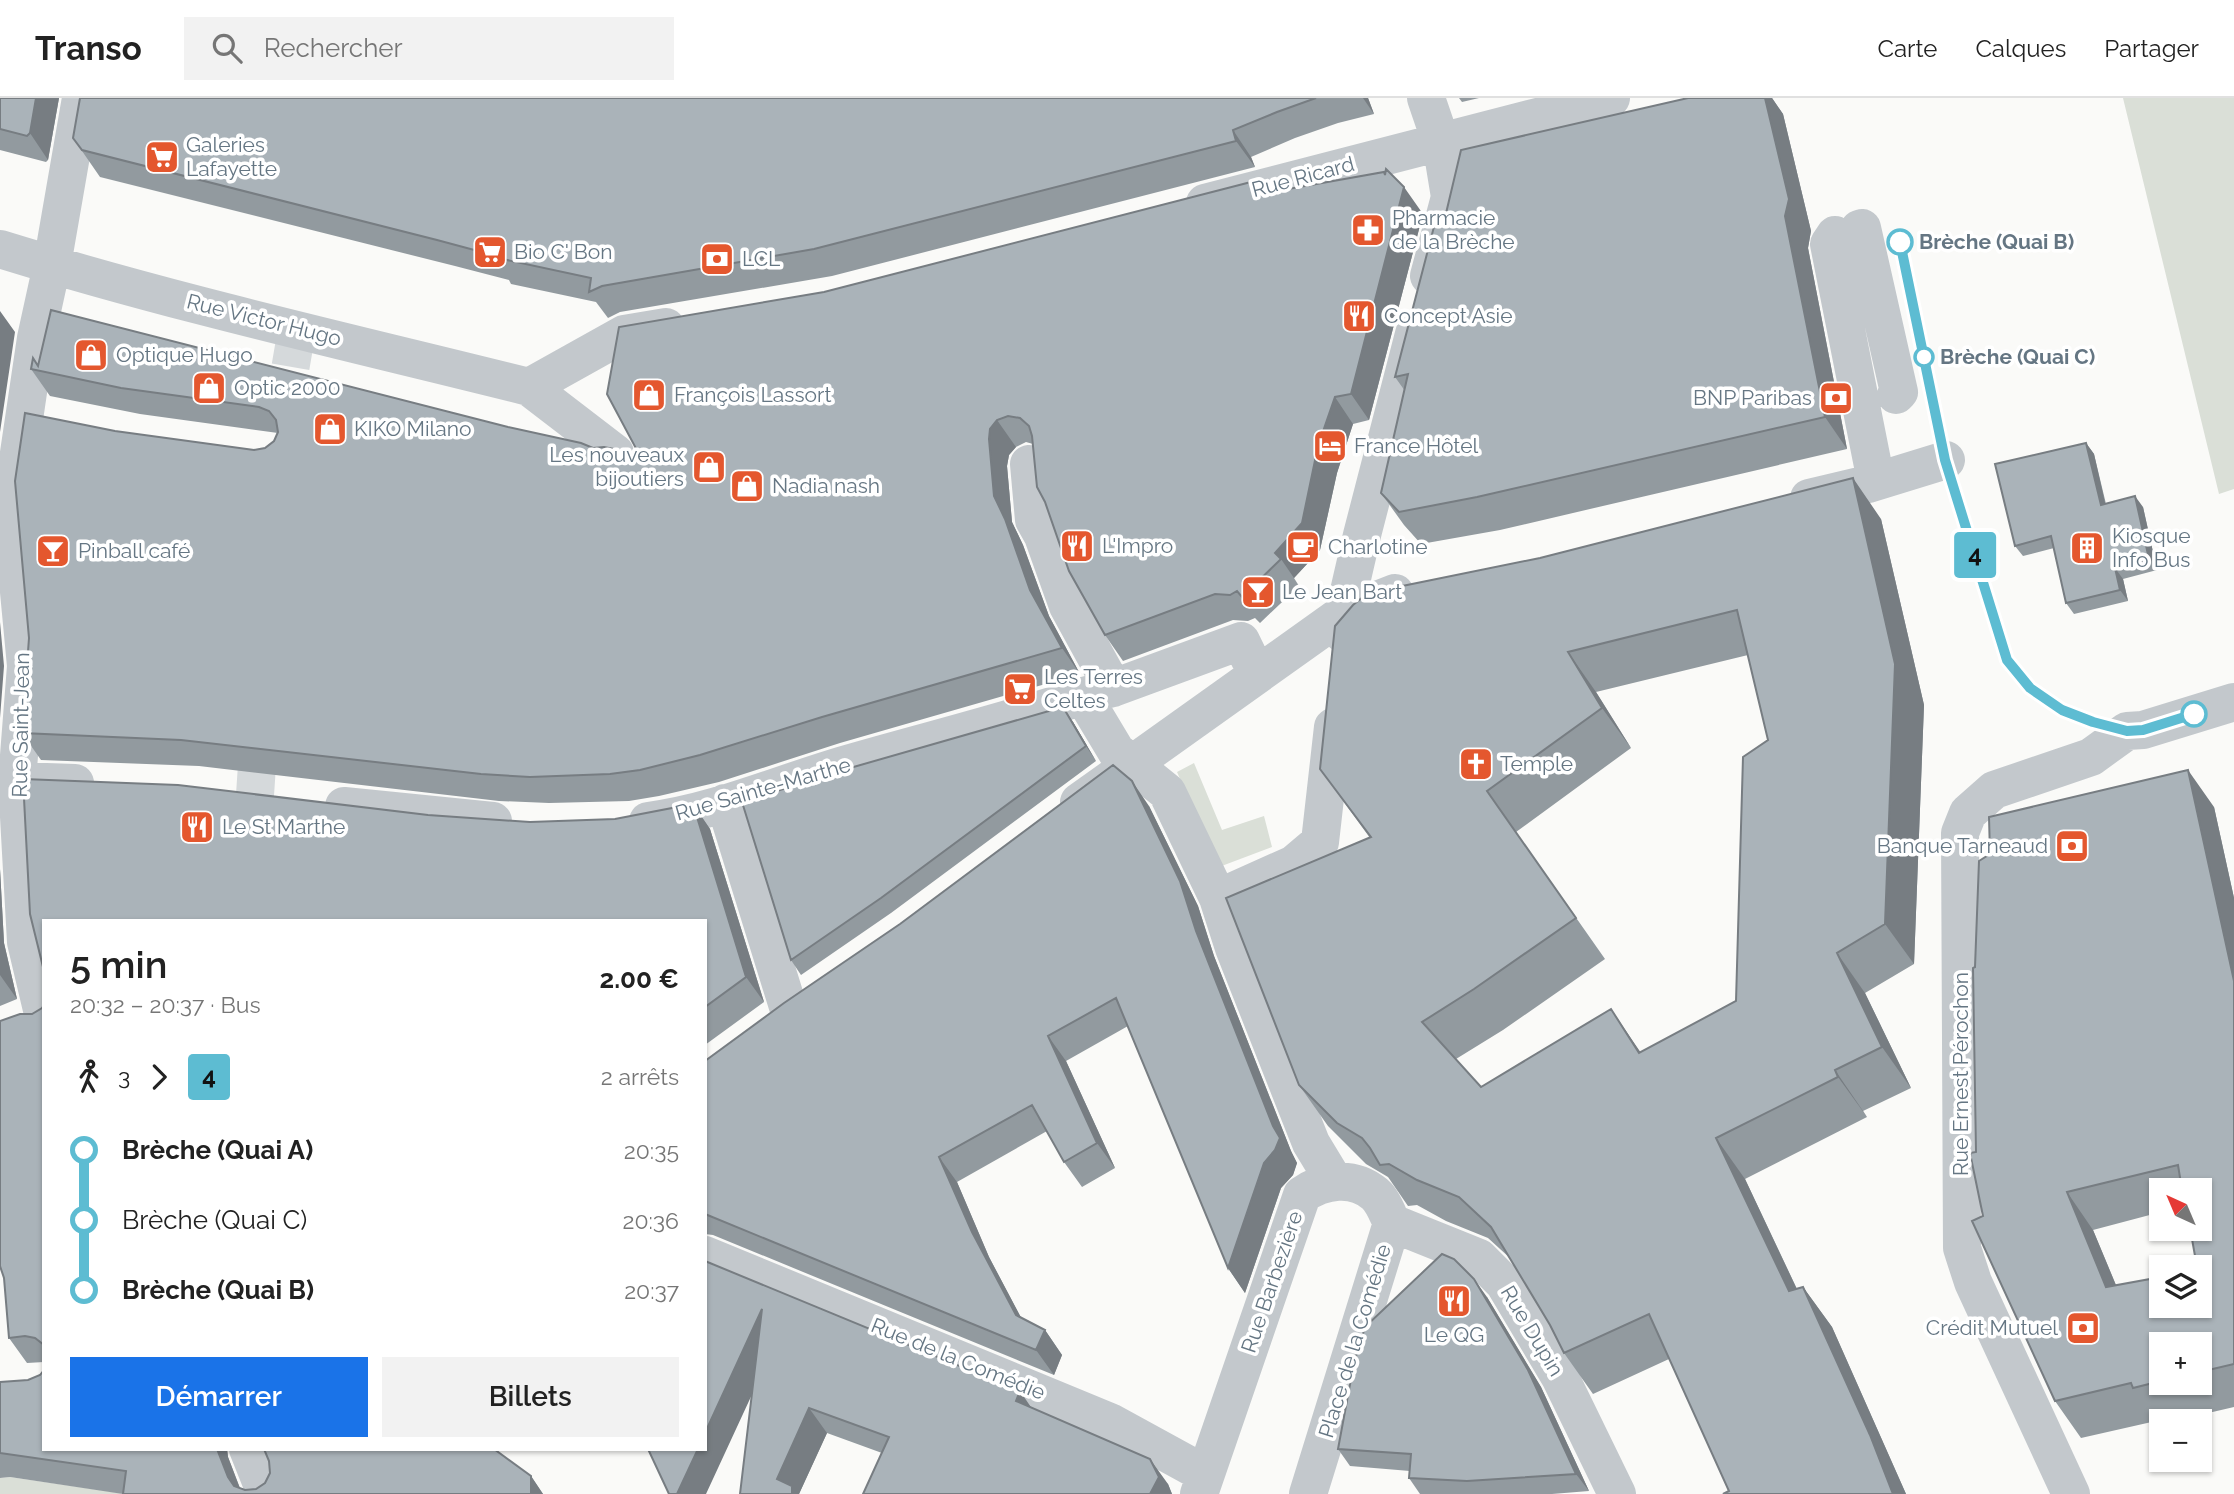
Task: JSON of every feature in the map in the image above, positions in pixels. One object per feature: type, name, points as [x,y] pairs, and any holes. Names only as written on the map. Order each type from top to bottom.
[{"type":"street","name":"Rue Saint-Jean","points":[[32,1019],[8,778],[26,666],[5,505],[52,265],[81,98]]},
{"type":"street","points":[[1218,898],[1294,863],[1321,842],[1344,613],[1450,197],[1440,142],[1426,98]]},
{"type":"street","name":"Rue Ricard","points":[[1171,212],[1611,98]]},
{"type":"street","points":[[1876,481],[1829,244],[1847,232],[1861,228],[1899,392],[1896,395]]},
{"type":"street","name":"Rue Victor Hugo","points":[[0,249],[52,265],[529,387],[615,453]]},
{"type":"street","points":[[529,387],[624,334],[704,320]]},
{"type":"street","points":[[24,413],[61,421]]},
{"type":"street","points":[[1773,507],[1945,460]]},
{"type":"street","points":[[1029,464],[1034,520],[1043,536],[1068,606],[1116,751],[1167,792],[1218,898],[1234,948],[1311,1143],[1334,1181]]},
{"type":"street","points":[[1055,820],[1344,613],[1384,596],[1434,585]]},
{"type":"street","name":"Rue Sainte-Marthe","points":[[612,824],[699,811],[847,764],[1098,692],[1241,641],[1257,674]]},
{"type":"street","name":"Rue Ernest Pérochon","points":[[2071,1494],[1973,1282],[1962,1248],[1960,833],[1968,813],[1994,790],[2091,757],[2127,731],[2143,730],[2234,702]]},
{"type":"street","points":[[8,778],[107,784]]},
{"type":"street","points":[[308,802],[500,822],[524,822]]},
{"type":"street","points":[[724,803],[789,1010]]},
{"type":"street","points":[[758,1033],[824,986]]},
{"type":"street","name":"Place de la Comédie","points":[[1308,1494],[1392,1223],[1384,1205],[1375,1194],[1359,1185],[1334,1181]]},
{"type":"street","name":"Rue Barbezière","points":[[1202,1484],[1302,1195],[1315,1186],[1334,1181]]},
{"type":"street","name":"Rue Dupin","points":[[1392,1223],[1479,1258],[1504,1283],[1560,1377],[1617,1494]]},
{"type":"street","name":"Rue de la Comédie","points":[[707,1256],[1110,1422],[1202,1484]]},
{"type":"street","points":[[249,1451],[266,1494]]},
{"type":"shaded area","points":[[2123,98],[2234,98],[2234,489],[2219,494]]},
{"type":"shaded area","points":[[1194,763],[1222,830],[1264,816],[1272,847],[1219,867],[1177,772]]},
{"type":"shaded area","points":[[10,1477],[127,1494],[0,1494],[0,1478]]},
{"type":"building","points":[[0,98],[36,98],[30,133],[27,136],[0,129]]},
{"type":"building","points":[[80,98],[1316,98],[1233,130],[1236,141],[814,249],[602,286],[589,292],[591,278],[493,257],[437,240],[82,150],[73,138]]},
{"type":"building","points":[[1688,98],[1765,98],[1789,199],[1785,216],[1825,417],[1477,497],[1399,512],[1381,493],[1408,374],[1395,377],[1436,219],[1443,226],[1461,150]]},
{"type":"building","points":[[1386,169],[1404,187],[1351,394],[1335,397],[1318,446],[1302,523],[1275,553],[1281,559],[1242,597],[1237,591],[1230,595],[1215,594],[1105,635],[1069,571],[1045,502],[1037,487],[1029,426],[1020,418],[1008,416],[997,420],[990,429],[994,496],[1030,590],[1062,648],[700,755],[640,770],[610,774],[530,777],[481,774],[181,740],[22,733],[29,638],[15,481],[25,413],[115,431],[254,450],[265,448],[274,441],[278,432],[276,420],[269,411],[259,407],[121,388],[31,369],[33,358],[38,366],[51,310],[593,448],[604,447],[639,454],[607,394],[619,327],[824,292],[1251,182],[1255,195],[1384,172],[1385,175]]},
{"type":"building","points":[[2086,443],[2101,505],[2135,496],[2149,559],[2115,568],[2120,590],[2066,603],[2051,536],[2015,546],[1995,464]]},
{"type":"building","points":[[1853,478],[1895,664],[1885,924],[1837,953],[1882,1047],[1835,1070],[1838,1077],[1716,1138],[1789,1291],[1803,1287],[1870,1435],[1893,1494],[1723,1494],[1729,1491],[1649,1314],[1564,1353],[1491,1227],[1459,1197],[1417,1180],[1389,1164],[1380,1165],[1362,1138],[1337,1123],[1299,1085],[1226,898],[1371,837],[1320,769],[1335,626],[1353,605],[1368,593],[1540,558]],"holes":[[[1737,610],[1768,740],[1743,757],[1736,1001],[1639,1053],[1611,1009],[1481,1087],[1422,1022],[1576,918],[1487,791],[1602,708],[1568,652]]]},
{"type":"building","points":[[1063,707],[1086,746],[881,898],[791,960],[742,802]]},
{"type":"building","points":[[1113,765],[1132,781],[1180,881],[1196,931],[1280,1138],[1275,1150],[1264,1163],[1228,1268],[1116,998],[1048,1036],[1097,1143],[1064,1162],[1032,1105],[939,1157],[972,1232],[1016,1315],[1045,1330],[1036,1350],[707,1215],[707,1060],[900,924]]},
{"type":"building","points":[[2188,770],[2234,981],[2234,1364],[2212,1369],[2212,1332],[2149,1332],[2149,1384],[2133,1388],[2131,1383],[2055,1401],[1972,1221],[1983,1216],[1970,1153],[1976,1152],[1973,968],[1979,861],[1990,854],[1989,817]],"holes":[[[2178,1165],[2180,1178],[2212,1178],[2212,1241],[2192,1241],[2195,1255],[2212,1255],[2212,1318],[2149,1318],[2149,1279],[2106,1287],[2067,1192]]]},
{"type":"building","points":[[23,779],[178,785],[428,815],[530,822],[615,819],[693,804],[746,977],[707,1006],[707,919],[42,919],[42,963],[30,914]]},
{"type":"building","points":[[42,1008],[42,1343],[35,1338],[25,1336],[9,1338],[4,1278],[0,1266],[0,1021],[20,1014],[32,1014]]},
{"type":"building","points":[[1442,1254],[1454,1259],[1474,1279],[1528,1370],[1576,1474],[1467,1481],[1409,1478],[1411,1454],[1338,1449],[1354,1363],[1365,1327]]},
{"type":"building","points":[[707,1262],[1020,1391],[1016,1401],[1150,1459],[1159,1477],[1150,1494],[863,1494],[889,1437],[809,1408],[777,1479],[792,1486],[792,1494],[740,1494],[762,1309],[707,1429]]},
{"type":"building","points":[[42,1372],[42,1451],[218,1451],[234,1486],[245,1490],[256,1489],[265,1483],[270,1473],[265,1451],[497,1451],[531,1476],[531,1494],[123,1494],[126,1471],[0,1453],[0,1382],[28,1380]]},
{"type":"building","points":[[649,1451],[697,1451],[677,1494],[669,1494]]},
{"type":"tunnel","points":[[281,423],[297,329]]},
{"type":"tunnel","points":[[255,795],[260,720]]},
{"type":"bus line","name":"4","points":[[1900,242],[1945,460],[2007,660],[2030,688],[2062,710],[2093,722],[2127,731],[2143,730],[2194,714]]},
{"type":"place","name":"Galeries Lafayette","points":[[162,157]]},
{"type":"place","name":"Pharmacie de la Brèche","points":[[1368,230]]},
{"type":"place","name":"Brèche (Quai B)","points":[[1900,242]]},
{"type":"place","name":"Bio C' Bon","points":[[490,252]]},
{"type":"place","name":"LCL","points":[[717,259]]},
{"type":"place","name":"Concept Asie","points":[[1359,316]]},
{"type":"place","name":"Optique Hugo","points":[[91,355]]},
{"type":"place","name":"Brèche (Quai C)","points":[[1924,357]]},
{"type":"place","name":"Optic 2000","points":[[209,388]]},
{"type":"place","name":"François Lassort","points":[[649,395]]},
{"type":"place","name":"BNP Paribas","points":[[1836,398]]},
{"type":"place","name":"KIKO Milano","points":[[330,429]]},
{"type":"place","name":"France Hôtel","points":[[1330,446]]},
{"type":"place","name":"Les nouveaux bijoutiers","points":[[709,467]]},
{"type":"place","name":"Nadia nash","points":[[747,486]]},
{"type":"place","name":"L'Impro","points":[[1077,546]]},
{"type":"place","name":"Charlotine","points":[[1303,547]]},
{"type":"place","name":"Kiosque Info Bus","points":[[2087,548]]},
{"type":"place","name":"Pinball café","points":[[53,551]]},
{"type":"place","name":"Le Jean Bart","points":[[1258,592]]},
{"type":"place","name":"Les Terres Celtes","points":[[1020,689]]},
{"type":"place","name":"Temple","points":[[1476,764]]},
{"type":"place","name":"Le St Marthe","points":[[197,827]]},
{"type":"place","name":"Banque Tarneaud","points":[[2072,846]]},
{"type":"place","name":"Le QG","points":[[1454,1301]]},
{"type":"place","name":"Crédit Mutuel","points":[[2083,1328]]}]
